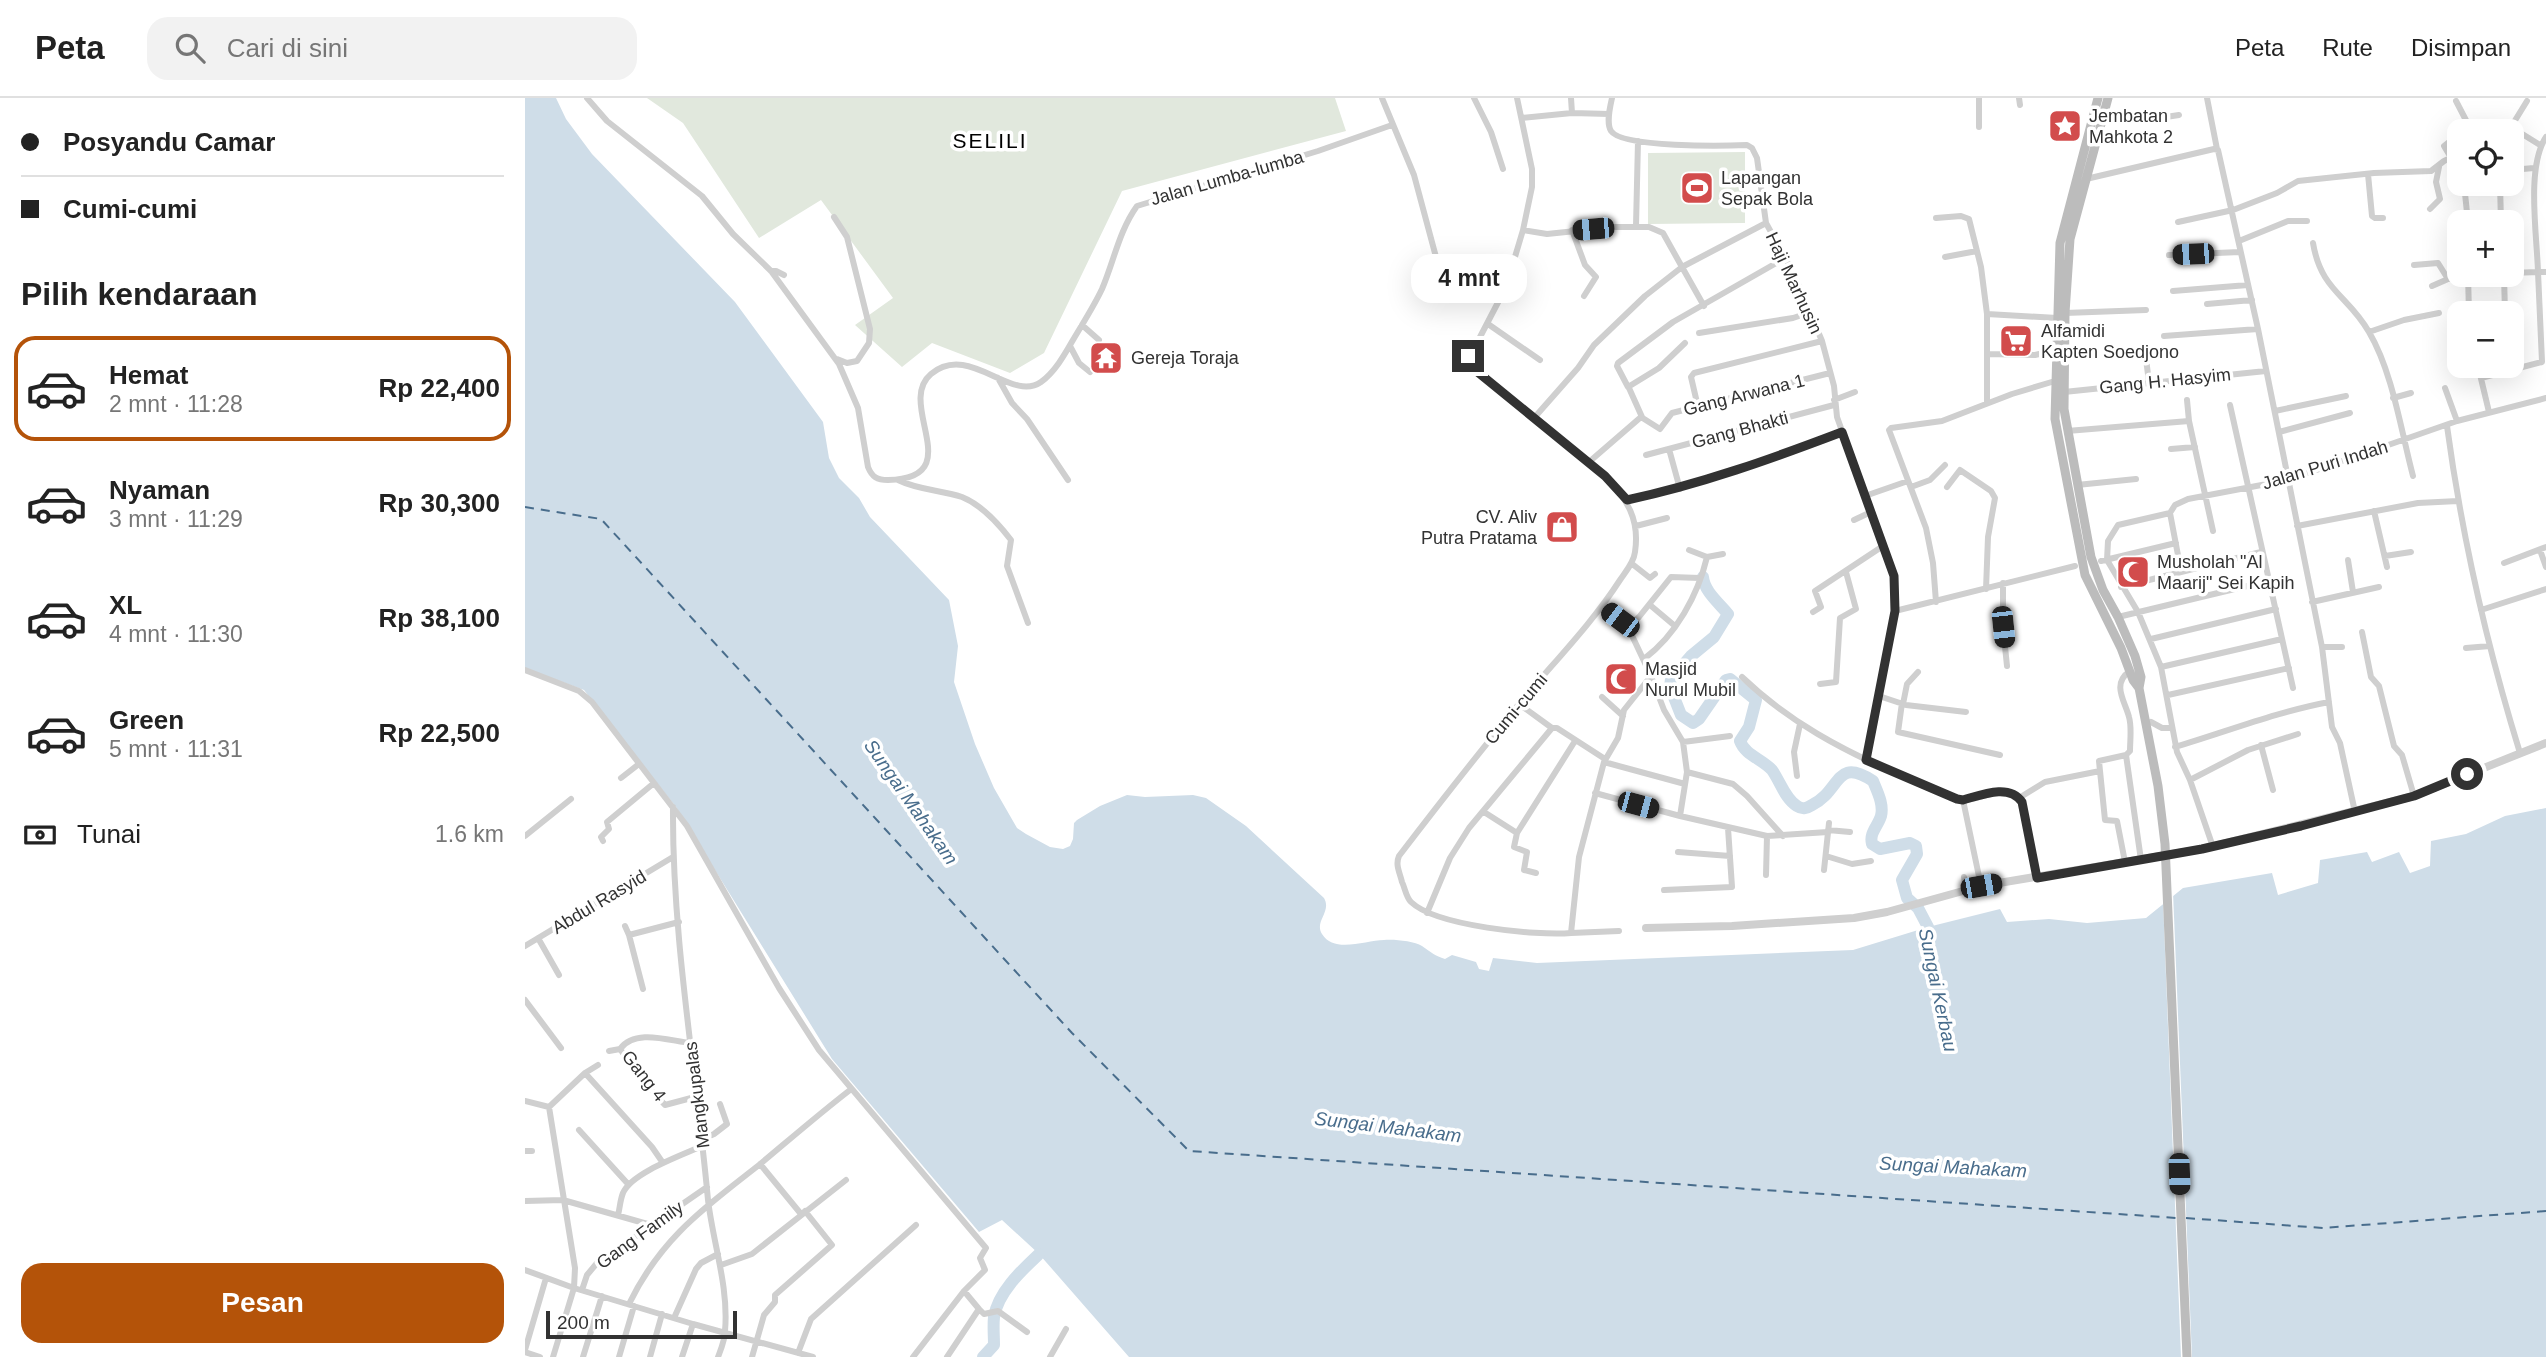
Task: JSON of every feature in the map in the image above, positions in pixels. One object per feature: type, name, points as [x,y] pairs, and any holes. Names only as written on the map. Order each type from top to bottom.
[{"type":"main road","points":[[2098,98],[2062,230],[2058,260],[2066,431],[2095,572],[2135,656],[2136,679]]},
{"type":"main road","points":[[2061,316],[2070,239],[2108,98]]},
{"type":"main road","points":[[2061,338],[2056,350],[2055,419],[2080,554],[2093,593],[2136,679],[2158,786],[2164,831],[2187,1357]]},
{"type":"street","points":[[587,98],[607,121],[702,196],[733,234],[771,271],[835,358],[858,408],[870,474],[880,480],[898,480],[907,485],[961,497],[987,513],[1003,530],[1011,540],[1007,566],[1028,623]]},
{"type":"street","points":[[1382,98],[1414,175],[1436,257],[1511,270]]},
{"type":"street","points":[[1474,98],[1491,132],[1503,169]]},
{"type":"street","name":"Cumi-cumi","points":[[1427,913],[1409,899],[1397,859],[1519,704],[1603,607],[1631,563],[1635,551],[1636,526],[1627,500],[1605,476],[1467,363],[1467,358],[1506,287],[1523,230],[1532,187],[1532,169],[1517,98]]},
{"type":"street","points":[[1571,98],[1572,113]]},
{"type":"street","points":[[1522,118],[1572,113],[1609,114],[1612,98]]},
{"type":"street","points":[[1979,98],[1979,127]]},
{"type":"street","points":[[2207,98],[2258,328],[2322,647],[2332,727],[2340,743],[2355,812]]},
{"type":"street","points":[[2516,119],[2527,99]]},
{"type":"street","points":[[2456,101],[2465,119]]},
{"type":"street","name":"Haji Marhusin","points":[[1609,114],[1614,134],[1653,144],[1749,146],[1757,158],[1766,223],[1811,312],[1822,341],[1842,432],[1894,576],[1895,611],[1866,760]]},
{"type":"street","points":[[2104,115],[2139,120],[2179,115]]},
{"type":"street","name":"Jalan Lumba-lumba","points":[[898,480],[918,472],[927,463],[929,450],[920,400],[924,383],[931,373],[941,368],[974,366],[1015,385],[1035,386],[1051,373],[1070,346],[1102,290],[1125,226],[1137,206],[1357,139],[1392,125]]},
{"type":"street","points":[[2524,135],[2540,145]]},
{"type":"street","points":[[2524,366],[2542,363],[2542,272],[2534,168],[2540,145],[2546,137]]},
{"type":"street","points":[[1636,226],[1638,141]]},
{"type":"street","points":[[2086,179],[2217,149]]},
{"type":"street","points":[[2178,222],[2233,210],[2286,189],[2298,181],[2431,171],[2447,161]]},
{"type":"street","points":[[2430,209],[2440,199],[2437,182],[2439,166]]},
{"type":"street","points":[[2524,169],[2534,168]]},
{"type":"street","points":[[2368,174],[2372,216],[2383,218]]},
{"type":"street","points":[[834,217],[848,237],[870,338],[854,363],[835,358]]},
{"type":"street","points":[[1936,218],[1968,218],[1977,251],[1987,314],[1987,403]]},
{"type":"street","points":[[2239,242],[2288,221],[2307,220]]},
{"type":"street","points":[[1534,418],[1578,368],[1594,345],[1645,296],[1682,267],[1766,223]]},
{"type":"street","points":[[1523,230],[1547,234],[1636,226],[1656,229],[1663,233],[1704,306]]},
{"type":"street","points":[[1572,230],[1585,265],[1596,277],[1584,296]]},
{"type":"street","points":[[2313,243],[2322,275],[2369,332],[2393,398],[2413,476]]},
{"type":"street","points":[[1945,257],[1977,251]]},
{"type":"street","points":[[2169,255],[2241,252]]},
{"type":"street","points":[[1588,462],[1642,417],[1617,366],[1618,363],[1673,322],[1785,258]]},
{"type":"street","points":[[2414,265],[2438,263],[2447,277]]},
{"type":"street","points":[[771,271],[784,275]]},
{"type":"street","points":[[2524,273],[2542,272]]},
{"type":"street","points":[[2432,286],[2447,279]]},
{"type":"street","points":[[2173,291],[2248,285]]},
{"type":"street","points":[[2207,304],[2252,300]]},
{"type":"street","points":[[1987,314],[2061,316],[2146,310]]},
{"type":"street","points":[[1699,333],[1811,312]]},
{"type":"street","points":[[2369,332],[2439,313]]},
{"type":"street","points":[[1488,324],[1540,360]]},
{"type":"street","points":[[1082,325],[1099,340]]},
{"type":"street","points":[[2164,336],[2258,328]]},
{"type":"street","points":[[1698,407],[1691,377],[1693,374],[1822,341]]},
{"type":"street","points":[[1629,388],[1659,368],[1685,343]]},
{"type":"street","points":[[1070,346],[1079,363],[1090,372]]},
{"type":"street","points":[[1987,354],[2035,355],[2056,350]]},
{"type":"street","points":[[2146,359],[2148,382]]},
{"type":"street","name":"Gang H. Hasyim","points":[[2064,392],[2266,371]]},
{"type":"street","name":"Gang Arwana 1","points":[[1642,417],[1656,429],[1660,429],[1670,414],[1830,373]]},
{"type":"street","points":[[997,376],[1012,403],[1027,419],[1068,480]]},
{"type":"street","points":[[2481,378],[2489,412]]},
{"type":"street","points":[[1936,602],[1933,563],[1926,528],[1889,433],[1891,428],[1942,421],[2055,381]]},
{"type":"street","points":[[2445,388],[2458,421]]},
{"type":"street","name":"Gang Bhakti","points":[[1646,455],[1834,403],[1855,393]]},
{"type":"street","points":[[2393,398],[2411,393]]},
{"type":"street","points":[[2275,411],[2346,396]]},
{"type":"street","name":"Jalan Puri Indah","points":[[2104,560],[2108,541],[2117,525],[2170,513],[2179,502],[2288,480],[2458,421],[2546,398]]},
{"type":"street","points":[[2187,400],[2189,421],[2213,531]]},
{"type":"street","points":[[2230,405],[2293,688]]},
{"type":"street","points":[[2279,432],[2350,413]]},
{"type":"street","points":[[2066,431],[2189,421]]},
{"type":"street","points":[[2448,425],[2458,501],[2481,610],[2520,753]]},
{"type":"street","points":[[1627,500],[1680,489],[1842,432]]},
{"type":"street","points":[[2171,449],[2195,447]]},
{"type":"street","points":[[1669,449],[1680,489]]},
{"type":"street","points":[[1865,496],[1930,480],[1945,465]]},
{"type":"street","points":[[1947,487],[1961,470],[1991,491],[1995,498],[1988,537],[1986,589]]},
{"type":"street","points":[[2077,485],[2136,479]]},
{"type":"street","points":[[2297,526],[2417,503],[2458,501]]},
{"type":"street","points":[[2374,511],[2387,567]]},
{"type":"street","points":[[1854,520],[1871,512]]},
{"type":"street","points":[[2170,513],[2181,571]]},
{"type":"street","points":[[1636,526],[1667,518]]},
{"type":"street","points":[[2176,543],[2104,560],[2138,612],[2151,639],[2168,695],[2175,747],[2190,780],[2213,847]]},
{"type":"street","points":[[1813,612],[1821,607],[1815,591],[1884,546]]},
{"type":"street","points":[[2504,563],[2543,549],[2546,566]]},
{"type":"street","points":[[1689,550],[1707,557],[1723,554]]},
{"type":"street","points":[[2122,587],[2261,552]]},
{"type":"street","points":[[2385,556],[2411,552]]},
{"type":"street","points":[[1644,660],[1663,643],[1691,601],[1707,557]]},
{"type":"street","points":[[2348,560],[2353,593]]},
{"type":"street","points":[[1631,563],[1650,578],[1655,574]]},
{"type":"street","points":[[1895,611],[2075,566]]},
{"type":"street","points":[[1819,684],[1836,682],[1840,618],[1856,609],[1846,572]]},
{"type":"street","points":[[1628,627],[1650,605],[1671,577],[1700,578]]},
{"type":"street","points":[[2118,617],[2268,581]]},
{"type":"street","points":[[2003,583],[2003,627],[2007,666]]},
{"type":"street","points":[[2312,602],[2379,587]]},
{"type":"street","points":[[2481,610],[2546,589]]},
{"type":"street","points":[[1650,605],[1675,626]]},
{"type":"street","points":[[1603,607],[1628,627],[1664,710],[1683,742],[1687,772],[1680,816]]},
{"type":"street","points":[[2151,639],[2276,609]]},
{"type":"street","points":[[2362,632],[2371,677],[2378,686],[2394,746],[2402,755],[2414,796]]},
{"type":"street","points":[[2161,667],[2282,639]]},
{"type":"street","points":[[2466,648],[2490,646]]},
{"type":"street","points":[[2322,647],[2342,647]]},
{"type":"street","points":[[2168,695],[2289,668]]},
{"type":"street","points":[[525,670],[568,686],[587,697],[687,826],[779,988],[819,1051],[986,1248],[980,1258],[985,1267],[983,1272],[964,1291],[913,1357]]},
{"type":"street","points":[[1918,672],[1907,685],[1898,732],[2000,755]]},
{"type":"street","points":[[1571,933],[1579,857],[1604,760],[1618,738],[1627,706],[1651,676]]},
{"type":"street","points":[[2125,862],[2117,821],[2105,820],[2099,761],[2126,755],[2130,751],[2130,718],[2121,699],[2120,688],[2124,676],[2136,679]]},
{"type":"street","points":[[1742,677],[1766,701],[1800,724],[1841,749],[1866,760],[1963,800],[2004,792],[2019,798]]},
{"type":"street","points":[[1879,696],[1903,704],[1966,712]]},
{"type":"street","points":[[1602,697],[1623,716]]},
{"type":"street","points":[[2175,747],[2258,722],[2286,710],[2329,702]]},
{"type":"street","points":[[1519,704],[1604,760],[1685,784]]},
{"type":"street","points":[[2151,722],[2162,728],[2171,728]]},
{"type":"street","points":[[1797,776],[1794,752],[1800,724]]},
{"type":"street","points":[[1552,728],[1469,828],[1450,858],[1427,913],[1500,929],[1571,933],[1619,931]]},
{"type":"street","points":[[2190,780],[2262,745],[2298,734]]},
{"type":"street","points":[[1683,742],[1730,736]]},
{"type":"street","points":[[1536,873],[1524,871],[1527,852],[1514,847],[1517,833],[1576,741]]},
{"type":"street","points":[[1646,928],[1732,926],[1854,918],[1981,886],[2213,847],[2414,796],[2546,743]]},
{"type":"street","points":[[2262,745],[2273,790]]},
{"type":"street","points":[[2126,755],[2141,860]]},
{"type":"street","points":[[621,778],[639,764]]},
{"type":"street","points":[[2019,798],[2045,782],[2100,771]]},
{"type":"street","points":[[1687,772],[1733,784],[1783,836]]},
{"type":"street","points":[[603,841],[601,837],[609,829],[606,823],[654,783]]},
{"type":"street","points":[[1595,793],[1767,836],[1828,828],[1850,832]]},
{"type":"street","points":[[2019,798],[2037,878]]},
{"type":"street","points":[[525,836],[571,799]]},
{"type":"street","points":[[1963,800],[1981,886]]},
{"type":"street","name":"Mangkupalas","points":[[673,807],[673,858],[695,1097],[709,1203],[721,1265],[726,1333]]},
{"type":"street","points":[[1484,812],[1517,833]]},
{"type":"street","points":[[1664,890],[1732,887],[1728,828]]},
{"type":"street","points":[[1824,870],[1828,828]]},
{"type":"street","points":[[1766,875],[1767,836]]},
{"type":"street","points":[[1678,852],[1730,856]]},
{"type":"street","points":[[1826,856],[1851,864],[1871,862]]},
{"type":"street","name":"Abdul Rasyid","points":[[525,946],[673,858]]},
{"type":"street","points":[[1964,877],[1966,890]]},
{"type":"street","points":[[629,935],[679,922]]},
{"type":"street","points":[[625,926],[643,989]]},
{"type":"street","points":[[538,938],[559,975]]},
{"type":"street","points":[[525,1000],[561,1048]]},
{"type":"street","name":"Gang 4","points":[[690,1043],[651,1037],[624,1044],[620,1049],[662,1104],[668,1106],[695,1097]]},
{"type":"street","points":[[609,1051],[620,1049]]},
{"type":"street","points":[[548,1107],[585,1073],[598,1065]]},
{"type":"street","points":[[585,1073],[652,1147],[663,1163]]},
{"type":"street","points":[[619,1357],[632,1305],[647,1269],[662,1248],[709,1203],[850,1090]]},
{"type":"street","points":[[525,1101],[548,1107]]},
{"type":"street","points":[[618,1215],[623,1192],[628,1184],[702,1143],[726,1126],[720,1104]]},
{"type":"street","points":[[548,1107],[578,1289],[553,1357]]},
{"type":"street","points":[[579,1130],[628,1184]]},
{"type":"street","points":[[752,1357],[764,1315],[775,1302],[775,1295],[832,1245],[760,1164]]},
{"type":"street","points":[[721,1265],[752,1254],[846,1180]]},
{"type":"street","name":"Gang Family","points":[[578,1289],[597,1263],[708,1187]]},
{"type":"street","points":[[525,1201],[563,1200],[651,1225]]},
{"type":"street","points":[[798,1353],[811,1319],[916,1225]]},
{"type":"street","points":[[674,1318],[696,1269],[701,1263],[718,1254]]},
{"type":"street","points":[[525,1270],[789,1354],[798,1353],[813,1357]]},
{"type":"street","points":[[540,1357],[525,1351],[546,1278]]},
{"type":"street","points":[[964,1291],[984,1314],[994,1311],[1027,1332]]},
{"type":"street","points":[[583,1357],[602,1296]]},
{"type":"street","points":[[947,1357],[979,1309]]},
{"type":"street","points":[[650,1357],[662,1314]]},
{"type":"street","points":[[683,1357],[692,1324]]},
{"type":"street","points":[[1050,1357],[1066,1329]]},
{"type":"street","points":[[718,1357],[726,1333]]},
{"type":"shaded area","points":[[647,98],[1335,98],[1346,131],[1122,191],[1044,353],[1010,373],[932,343],[902,367],[855,325],[893,298],[821,200],[759,238],[683,123]]},
{"type":"shaded area","name":"Lapangan Sepak Bola","points":[[1745,152],[1745,223],[1648,224],[1648,153]]},
{"type":"water","name":"Sungai Mahakam","points":[[525,98],[556,98],[566,119],[592,154],[735,302],[823,422],[829,458],[839,478],[859,498],[870,517],[949,600],[958,646],[954,682],[975,744],[994,788],[1017,828],[1050,847],[1063,849],[1070,846],[1074,823],[1077,820],[1100,806],[1127,795],[1193,795],[1206,798],[1246,826],[1324,898],[1326,908],[1320,929],[1327,940],[1342,945],[1388,940],[1409,942],[1445,959],[1452,955],[1476,962],[1479,969],[1489,971],[1493,958],[1537,963],[1853,950],[2000,909],[2007,922],[2049,919],[2087,923],[2146,918],[2183,888],[2272,873],[2278,895],[2318,883],[2320,860],[2367,852],[2372,862],[2399,852],[2410,873],[2430,866],[2431,841],[2466,834],[2505,816],[2546,808],[2546,1357],[1129,1357],[1039,1254],[1002,1220],[979,1232],[832,1059],[676,807],[584,690],[525,668]]},
{"type":"pier","points":[[2173,892],[2192,1357],[2181,1357],[2163,900]]},
{"type":"waterway","name":"Sungai Kerbau","points":[[1703,577],[1709,592],[1728,614],[1714,637],[1691,656],[1671,679],[1670,687],[1681,715],[1693,723],[1699,719],[1726,680],[1730,679],[1756,700],[1749,727],[1740,741],[1742,746],[1772,770],[1786,794],[1797,806],[1807,808],[1821,799],[1845,774],[1861,774],[1873,781],[1882,811],[1873,833],[1872,844],[1880,849],[1910,843],[1916,846],[1917,854],[1902,880],[1907,898],[1918,908],[1928,927],[1931,942]]},
{"type":"waterway","points":[[983,1357],[994,1345],[994,1317],[1000,1299],[1039,1254]]},
{"type":"ferry route","points":[[525,507],[601,519],[1072,1033],[1189,1151],[2177,1218]]},
{"type":"ferry route","points":[[2186,1218],[2323,1228],[2546,1211]]},
{"type":"place","name":"Jembatan Mahkota 2","points":[[2065,126]]},
{"type":"place","name":"Lapangan Sepak Bola","points":[[1697,188]]},
{"type":"place","name":"Alfamidi Kapten Soedjono","points":[[2016,341]]},
{"type":"place","name":"Gereja Toraja","points":[[1106,358]]},
{"type":"place","name":"CV. Aliv Putra Pratama","points":[[1562,527]]},
{"type":"place","name":"Musholah \"Al Maarij\" Sei Kapih","points":[[2133,572]]},
{"type":"place","name":"Masjid Nurul Mubil","points":[[1621,679]]},
{"type":"district","name":"SELILI","points":[[990,140]]},
{"type":"route","points":[[1468,356],[1469,365],[1605,476],[1627,500],[1680,489],[1722,476],[1842,432],[1894,576],[1895,611],[1866,760],[1957,799],[2004,792],[2016,795],[2022,802],[2037,878],[2175,855],[2301,826],[2414,796],[2467,774]]}]
